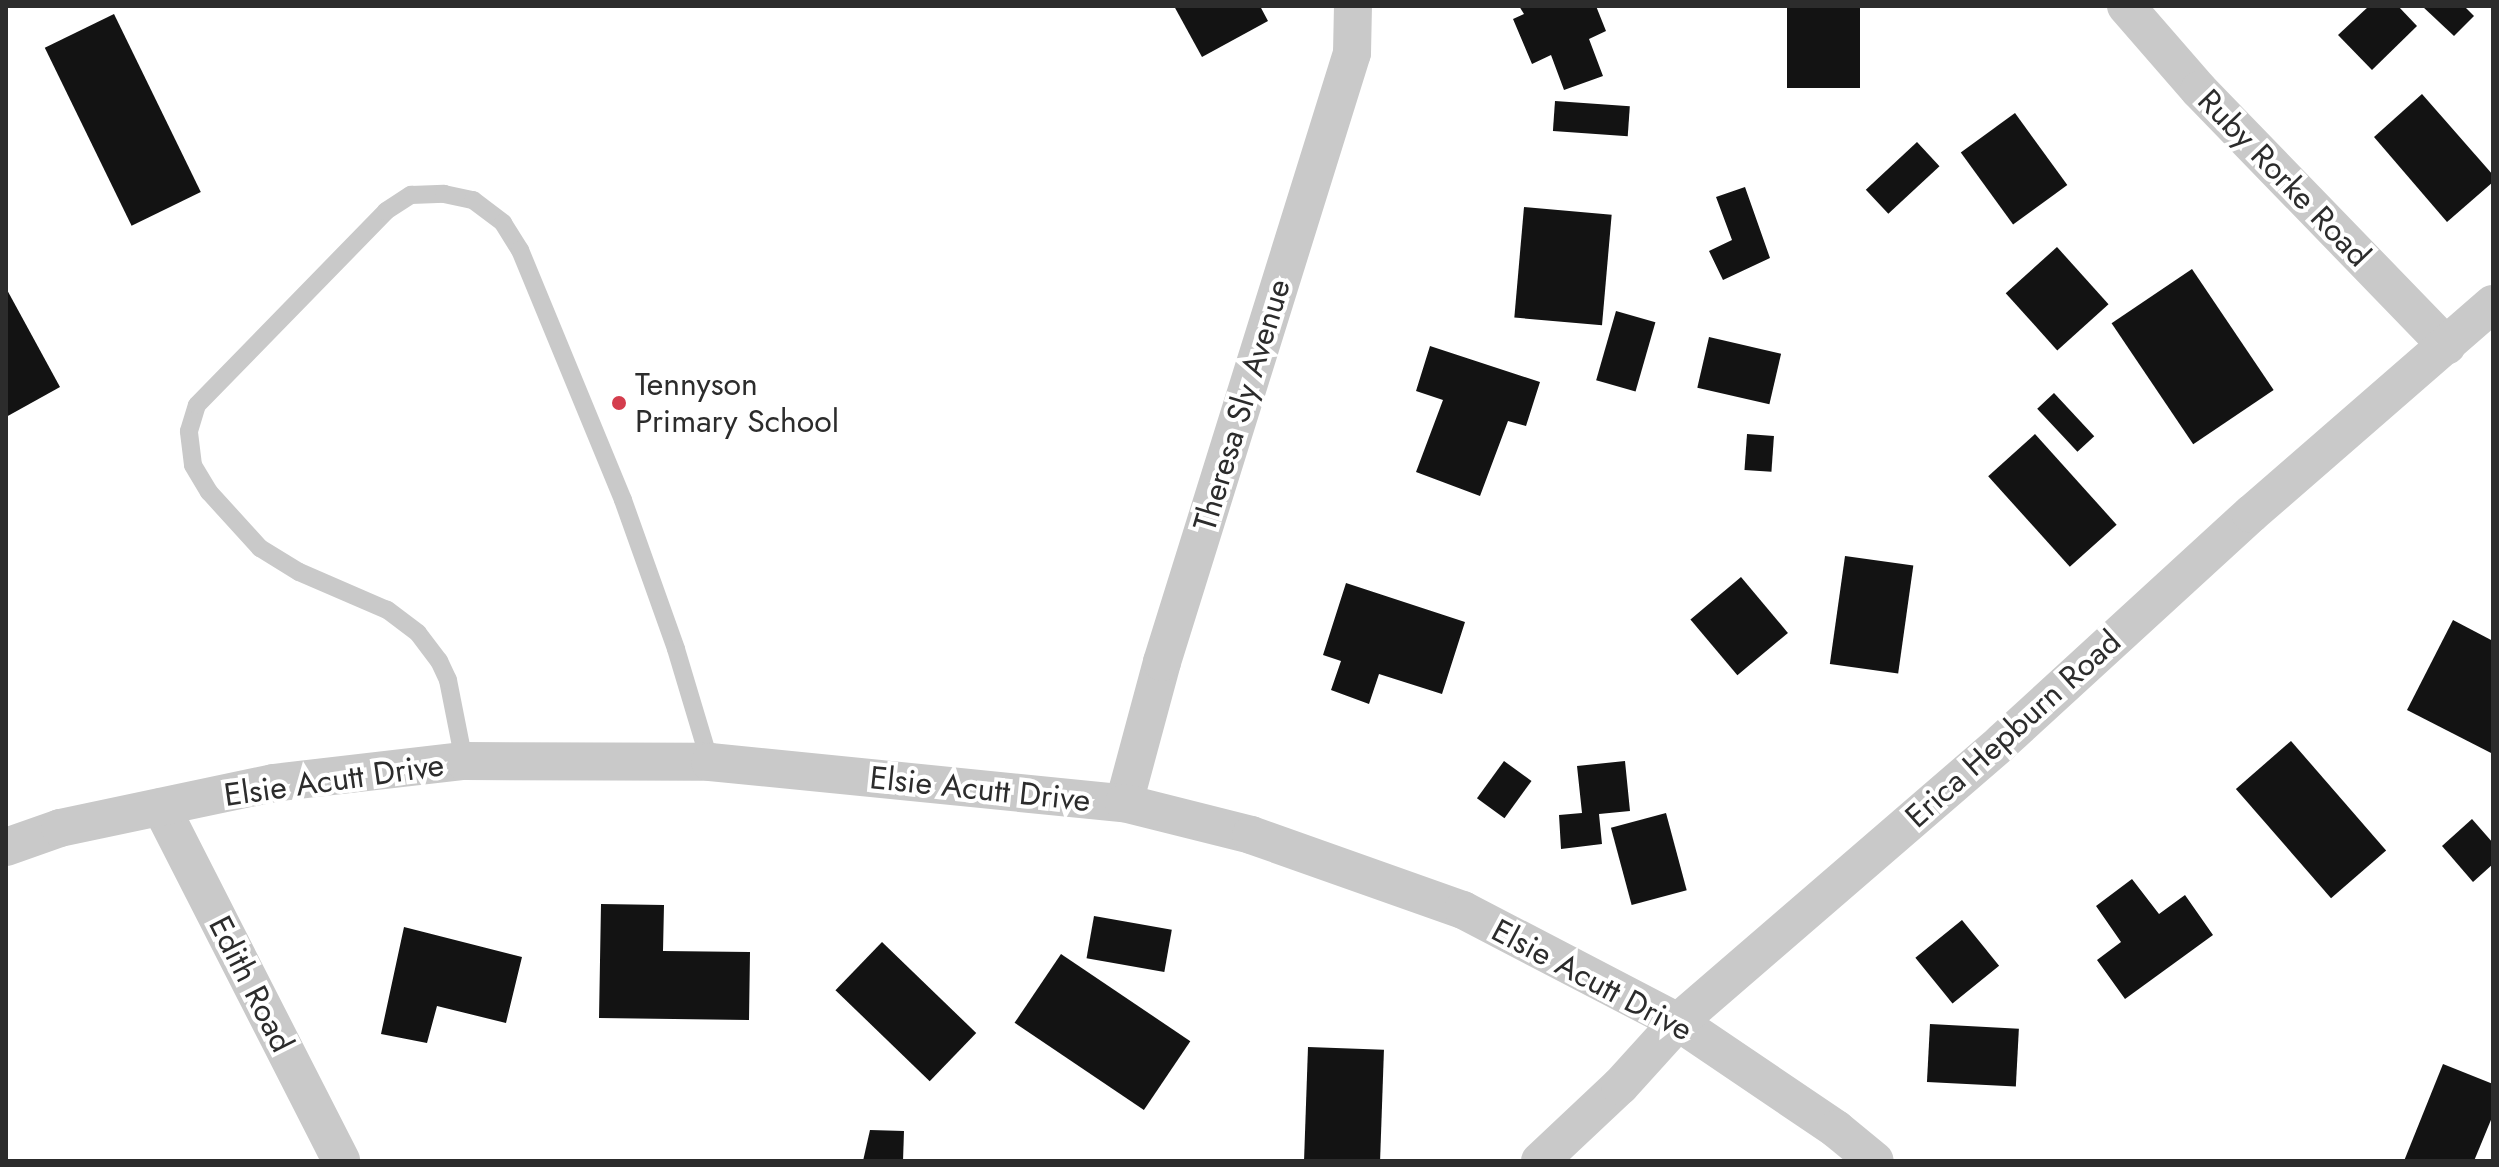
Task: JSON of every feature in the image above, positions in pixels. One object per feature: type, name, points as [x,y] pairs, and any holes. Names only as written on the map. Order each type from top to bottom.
[{"type":"street","name":"Theresa Sly Avenue","points":[[1124,803],[1162,662],[1352,53],[1353,6]]},
{"type":"street","name":"Ruby Rorke Road","points":[[2126,6],[2199,90],[2447,346]]},
{"type":"street","name":"Erica Hepburn Road","points":[[1540,1161],[1620,1086],[1678,1022],[2002,742],[2251,514],[2493,304]]},
{"type":"street","name":"Elsie Acutt Drive","points":[[6,847],[60,828],[273,783],[464,761],[710,762],[1124,803],[1251,835],[1463,910],[1678,1022],[1836,1129],[1875,1161]]},
{"type":"street","name":"Edith Road","points":[[161,807],[341,1161]]},
{"type":"lane","points":[[464,761],[448,680],[439,661],[418,633],[387,610],[299,572],[260,548],[209,492],[193,465],[189,431],[197,405],[386,211],[411,195],[444,194],[473,200],[503,223],[520,250],[623,500],[676,649],[710,762]]},
{"type":"building","points":[[1174,6],[1260,6],[1268,21],[1202,57]]},
{"type":"building","points":[[1519,6],[1596,6],[1606,31],[1589,39],[1603,76],[1564,90],[1551,55],[1532,64],[1513,19],[1524,14]]},
{"type":"building","points":[[1787,6],[1860,6],[1860,88],[1787,88]]},
{"type":"building","points":[[2369,6],[2398,6],[2417,26],[2372,70],[2338,35]]},
{"type":"building","points":[[2422,6],[2464,6],[2474,16],[2454,36]]},
{"type":"building","points":[[114,14],[201,192],[132,226],[45,48]]},
{"type":"building","points":[[2422,94],[2493,175],[2493,182],[2447,222],[2374,137]]},
{"type":"building","points":[[1555,101],[1630,106],[1628,136],[1553,131]]},
{"type":"building","points":[[2015,113],[2067,185],[2013,224],[1961,152]]},
{"type":"building","points":[[1917,142],[1940,166],[1888,214],[1866,190]]},
{"type":"building","points":[[1745,187],[1770,258],[1723,280],[1709,251],[1732,240],[1716,197]]},
{"type":"building","points":[[1524,207],[1612,215],[1602,325],[1514,318]]},
{"type":"building","points":[[2057,247],[2109,304],[2057,350],[2006,293]]},
{"type":"building","points":[[2192,269],[2274,390],[2193,444],[2112,323]]},
{"type":"building","points":[[6,288],[60,387],[6,417]]},
{"type":"building","points":[[1616,311],[1655,322],[1636,392],[1596,380]]},
{"type":"building","points":[[1709,337],[1781,354],[1769,404],[1697,388]]},
{"type":"building","points":[[1430,346],[1540,382],[1526,426],[1508,421],[1480,496],[1416,472],[1443,400],[1416,391]]},
{"type":"building","points":[[2054,393],[2094,436],[2077,452],[2037,409]]},
{"type":"building","points":[[1747,434],[1774,436],[1771,472],[1744,470]]},
{"type":"building","points":[[2035,434],[2117,525],[2070,567],[1988,476]]},
{"type":"building","points":[[1845,556],[1913,566],[1898,674],[1830,664]]},
{"type":"building","points":[[1741,577],[1788,633],[1737,675],[1690,619]]},
{"type":"building","points":[[1346,583],[1465,622],[1442,694],[1379,674],[1369,704],[1331,690],[1341,661],[1323,655]]},
{"type":"building","points":[[2453,620],[2493,641],[2493,754],[2407,710]]},
{"type":"building","points":[[2291,741],[2386,850],[2331,898],[2236,789]]},
{"type":"building","points":[[1504,761],[1532,781],[1504,818],[1477,798]]},
{"type":"building","points":[[1625,761],[1630,811],[1599,814],[1602,844],[1561,849],[1559,815],[1582,813],[1577,766]]},
{"type":"building","points":[[1666,813],[1687,890],[1632,905],[1611,828]]},
{"type":"building","points":[[2472,819],[2493,843],[2493,864],[2473,882],[2442,846]]},
{"type":"building","points":[[2132,879],[2159,914],[2185,895],[2213,935],[2125,999],[2097,960],[2121,942],[2096,906]]},
{"type":"building","points":[[601,904],[664,905],[663,951],[750,952],[749,1020],[599,1018]]},
{"type":"building","points":[[1094,916],[1172,930],[1164,972],[1087,958]]},
{"type":"building","points":[[1962,920],[1999,966],[1953,1004],[1915,958]]},
{"type":"building","points":[[404,927],[522,957],[506,1023],[437,1006],[427,1043],[381,1034]]},
{"type":"building","points":[[882,942],[976,1033],[930,1081],[835,990]]},
{"type":"building","points":[[1061,954],[1190,1041],[1144,1110],[1015,1023]]},
{"type":"building","points":[[1930,1024],[2019,1029],[2016,1087],[1927,1082]]},
{"type":"building","points":[[1308,1047],[1384,1050],[1380,1161],[1304,1161]]},
{"type":"building","points":[[2443,1064],[2493,1084],[2493,1115],[2474,1161],[2404,1161]]},
{"type":"building","points":[[870,1130],[904,1131],[903,1161],[863,1161]]},
{"type":"place","name":"Tennyson Primary School","points":[[619,403]]}]
